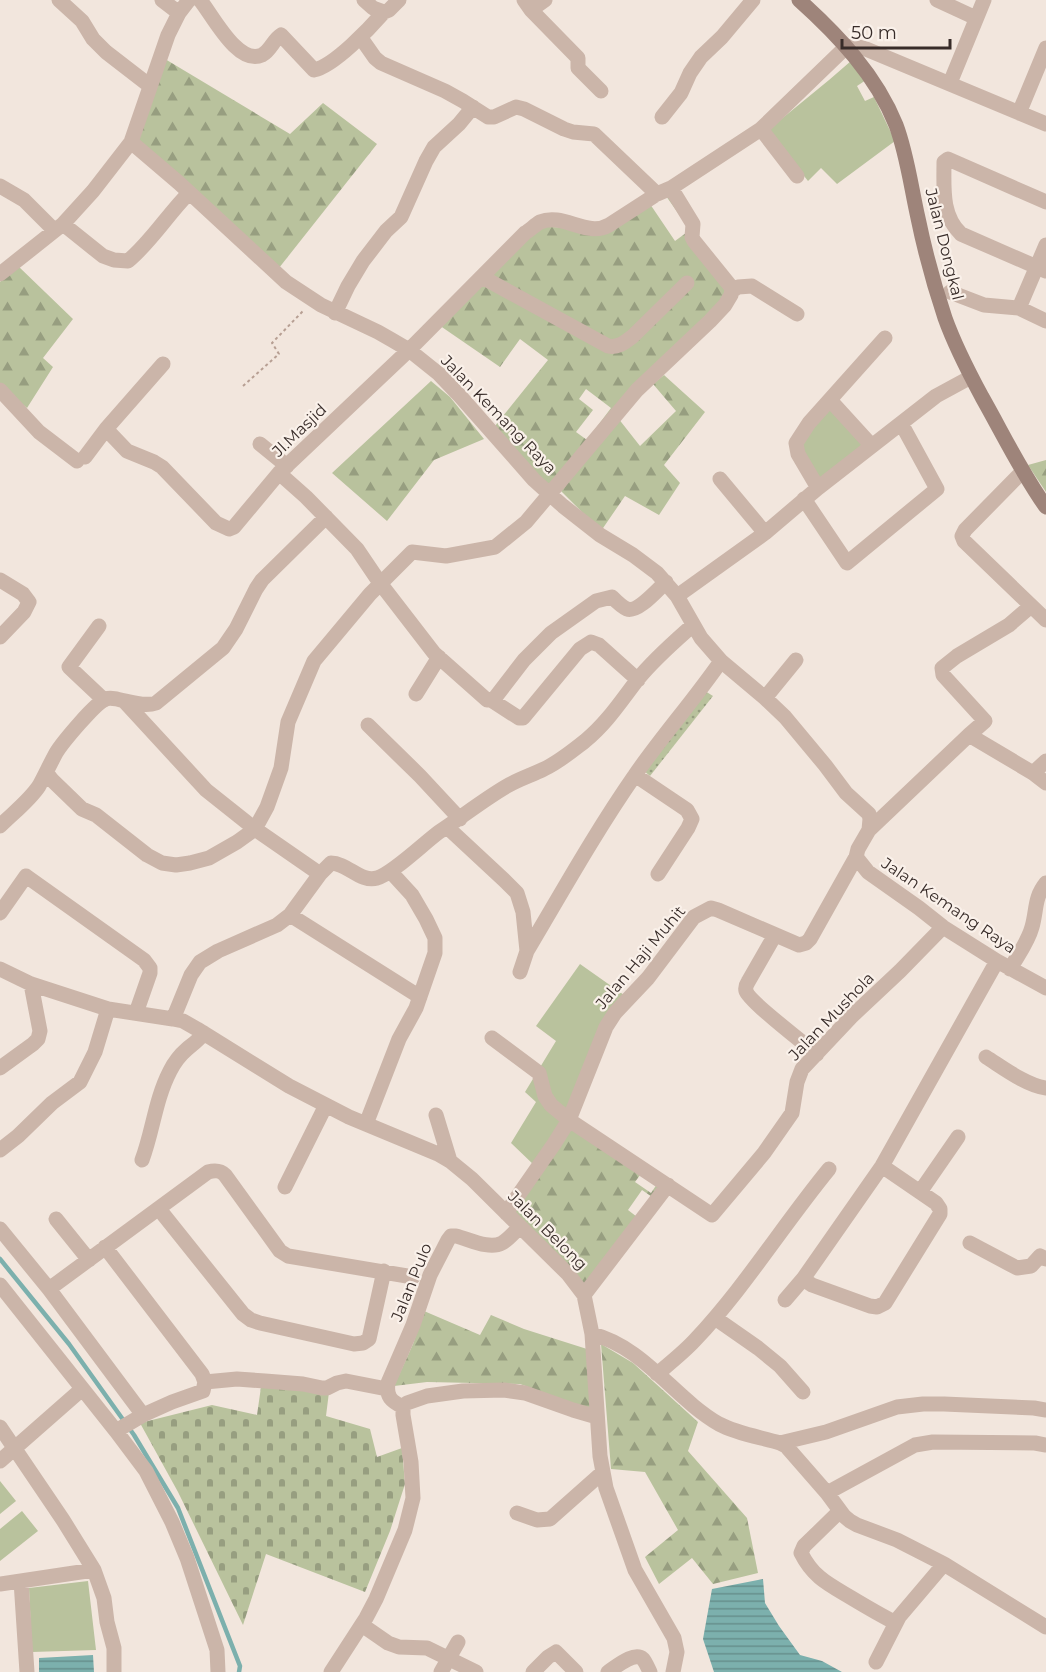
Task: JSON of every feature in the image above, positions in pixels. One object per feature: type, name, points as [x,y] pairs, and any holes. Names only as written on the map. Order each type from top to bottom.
[{"type":"street","points":[[59,0],[82,21],[93,39],[150,86]]},
{"type":"street","points":[[162,0],[179,13]]},
{"type":"street","points":[[3,266],[58,227],[104,178],[131,142],[168,35],[179,13],[189,0]]},
{"type":"street","points":[[200,0],[231,43],[246,56],[254,57],[263,54],[281,35],[314,70],[325,66],[361,38],[384,12],[399,0]]},
{"type":"street","points":[[364,0],[372,8],[384,12]]},
{"type":"street","points":[[545,0],[528,5],[578,58],[578,68],[601,91]]},
{"type":"street","points":[[662,117],[681,93],[690,73],[701,57],[722,37],[753,0]]},
{"type":"street","name":"Jalan Dongkal","points":[[799,0],[846,47],[871,79],[887,106],[905,158],[933,280],[953,339],[971,377],[1023,471],[1046,507]]},
{"type":"street","points":[[937,0],[976,18]]},
{"type":"street","points":[[950,83],[984,0]]},
{"type":"street","points":[[361,38],[381,63],[463,100],[488,117],[494,117],[516,107],[564,129],[594,134],[657,194]]},
{"type":"street","points":[[846,47],[855,46],[866,49],[1046,124]]},
{"type":"street","name":"Jl.Masjid","points":[[106,429],[127,451],[162,467],[216,523],[229,529],[234,527],[283,470],[409,350],[525,233],[541,222],[558,221],[589,229],[603,229],[657,194],[672,188],[761,129],[846,47]]},
{"type":"street","points":[[1019,113],[1046,48]]},
{"type":"street","points":[[335,313],[363,261],[386,231],[401,217],[434,147],[459,124],[473,107]]},
{"type":"street","points":[[761,129],[797,176]]},
{"type":"street","name":"Jalan Kemang Raya","points":[[131,142],[280,278],[335,313],[378,332],[409,350],[449,384],[526,473],[600,535],[646,563],[666,582],[684,606],[700,638],[721,661],[765,698],[798,732],[846,793],[869,814],[869,830]]},
{"type":"street","points":[[1041,269],[961,234],[952,226],[944,200],[944,162],[948,159],[1046,202]]},
{"type":"street","points":[[0,186],[24,200],[58,227],[103,256],[128,261],[189,193]]},
{"type":"street","points":[[672,188],[693,224],[694,241],[724,277],[732,291]]},
{"type":"street","points":[[1019,308],[1041,269],[1046,245]]},
{"type":"street","points":[[482,277],[608,346],[614,347],[632,337],[687,283]]},
{"type":"street","points":[[47,773],[82,809],[96,815],[147,855],[162,863],[176,865],[209,858],[237,842],[255,829],[275,789],[281,768],[288,722],[315,661],[380,583],[412,552],[446,556],[495,547],[526,522],[637,390],[711,321],[728,301],[732,291],[738,287],[752,286],[797,314]]},
{"type":"street","points":[[950,292],[984,305],[1019,308],[1046,321]]},
{"type":"street","points":[[818,488],[798,454],[796,443],[809,423],[885,338]]},
{"type":"street","points":[[0,390],[39,432],[81,459],[162,364]]},
{"type":"street","points":[[680,594],[765,533],[804,499],[936,396],[971,377]]},
{"type":"street","points":[[830,400],[872,446]]},
{"type":"street","points":[[804,499],[847,563],[937,489],[902,423]]},
{"type":"street","points":[[260,444],[357,549],[429,647],[482,696],[519,718],[523,718],[580,649],[591,642],[599,645],[638,680]]},
{"type":"street","points":[[1023,471],[965,530],[962,536],[964,541],[1046,620]]},
{"type":"street","points":[[720,479],[765,533]]},
{"type":"street","points":[[0,826],[33,794],[57,753],[104,700],[111,698],[144,705],[156,703],[216,655],[230,639],[262,580],[326,517]]},
{"type":"street","points":[[0,580],[23,594],[28,602],[24,612],[0,637]]},
{"type":"street","points":[[490,700],[494,699],[524,660],[545,638],[593,603],[612,597],[626,609],[634,609],[666,582]]},
{"type":"street","points":[[856,856],[869,830],[986,721],[943,675],[942,668],[957,656],[1009,625],[1031,606]]},
{"type":"street","points":[[173,1019],[190,975],[200,962],[218,951],[277,925],[290,915],[320,874],[331,863],[340,864],[367,878],[379,878],[485,800],[510,784],[546,769],[560,760],[587,739],[615,711],[660,655],[693,625]]},
{"type":"street","points":[[99,626],[69,667],[104,700]]},
{"type":"street","points":[[416,694],[439,657]]},
{"type":"street","points":[[765,698],[796,660]]},
{"type":"street","points":[[520,972],[527,951],[594,838],[635,775],[721,661]]},
{"type":"street","points":[[124,701],[206,790],[255,829],[320,874]]},
{"type":"street","points":[[368,725],[420,776],[453,823],[517,893],[523,912],[527,951]]},
{"type":"street","points":[[969,735],[1046,783]]},
{"type":"street","points":[[1033,773],[1046,760]]},
{"type":"street","points":[[635,775],[687,810],[692,819],[658,874]]},
{"type":"street","name":"Jalan Kemang Raya","points":[[856,856],[868,872],[943,927],[1046,988]]},
{"type":"street","name":"Jalan Haji Muhit","points":[[506,1213],[569,1120],[604,1032],[615,1012],[648,978],[694,917],[711,908],[718,909],[799,945],[806,943],[856,856]]},
{"type":"street","points":[[366,1124],[399,1039],[416,1008],[434,959],[435,938],[426,919],[412,895],[390,871]]},
{"type":"street","points":[[0,914],[26,876],[135,954],[147,964],[150,973],[136,1013]]},
{"type":"street","points":[[785,1300],[803,1279],[882,1167],[1004,965],[1028,938],[1039,892],[1046,883]]},
{"type":"street","points":[[290,915],[420,998]]},
{"type":"street","name":"Jalan Mushola","points":[[668,1185],[710,1215],[713,1214],[764,1153],[792,1113],[799,1076],[806,1065],[851,1017],[943,927]]},
{"type":"street","points":[[775,935],[745,987],[746,992],[788,1031],[818,1054]]},
{"type":"street","name":"Jalan Belong","points":[[0,969],[31,984],[108,1010],[173,1019],[190,1025],[270,1075],[326,1105],[450,1161],[472,1179],[568,1274],[584,1295],[592,1334],[600,1456],[614,1514],[635,1570],[674,1638],[677,1652],[673,1672]]},
{"type":"street","points":[[0,1068],[38,1039],[40,1031],[31,984]]},
{"type":"street","points":[[0,1150],[52,1103],[80,1082],[95,1052],[108,1010]]},
{"type":"street","points":[[142,1160],[150,1138],[157,1103],[170,1071],[183,1053],[204,1033]]},
{"type":"street","points":[[492,1038],[539,1073],[545,1096],[569,1120],[668,1185],[584,1295]]},
{"type":"street","points":[[986,1057],[1022,1079],[1038,1087],[1046,1088]]},
{"type":"street","points":[[285,1187],[326,1105]]},
{"type":"street","points":[[435,1115],[450,1161]]},
{"type":"street","points":[[920,1192],[958,1137]]},
{"type":"street","points":[[803,1279],[812,1285],[870,1306],[881,1305],[885,1302],[940,1214],[940,1209],[936,1203],[882,1167]]},
{"type":"street","points":[[657,1374],[694,1341],[715,1318],[829,1169]]},
{"type":"street","points":[[49,1289],[208,1172],[215,1170],[222,1172],[280,1251],[296,1259],[413,1277]]},
{"type":"street","points":[[159,1209],[243,1314],[260,1323],[354,1344],[363,1343],[369,1339],[384,1271]]},
{"type":"street","points":[[56,1219],[89,1260]]},
{"type":"street","name":"Jalan Pulo","points":[[387,1389],[430,1275],[451,1236],[487,1245],[498,1245],[520,1227]]},
{"type":"street","points":[[0,1228],[49,1289],[141,1416]]},
{"type":"street","points":[[970,1243],[1017,1268],[1031,1266],[1044,1254]]},
{"type":"street","points":[[105,1247],[202,1374],[205,1382],[203,1391],[141,1416],[118,1430]]},
{"type":"street","points":[[0,1285],[82,1389],[118,1430],[146,1472],[172,1522],[202,1599],[217,1650],[218,1672]]},
{"type":"street","points":[[715,1318],[780,1366],[803,1392]]},
{"type":"street","points":[[592,1334],[602,1336],[625,1348],[720,1425],[786,1446],[844,1516],[857,1525],[897,1540],[944,1564],[1046,1626]]},
{"type":"street","points":[[205,1382],[237,1379],[327,1388],[346,1381],[387,1389],[389,1398],[403,1407]]},
{"type":"street","points":[[0,1461],[82,1389]]},
{"type":"street","points":[[403,1407],[412,1400],[427,1396],[463,1391],[504,1390],[525,1393],[597,1417]]},
{"type":"street","points":[[780,1443],[826,1432],[897,1407],[944,1404],[1046,1410]]},
{"type":"street","points":[[331,1672],[376,1599],[405,1530],[413,1498],[411,1462],[403,1407]]},
{"type":"street","points":[[0,1427],[94,1570],[104,1598],[114,1648],[114,1672]]},
{"type":"street","points":[[827,1493],[915,1444],[933,1442],[1046,1444]]},
{"type":"street","points":[[517,1513],[537,1520],[550,1519],[603,1472]]},
{"type":"street","points":[[840,1511],[804,1546],[801,1553],[810,1568],[826,1584],[896,1623]]},
{"type":"street","points":[[876,1662],[899,1617],[944,1564]]},
{"type":"street","points":[[0,1584],[94,1570]]},
{"type":"street","points":[[21,1581],[27,1672]]},
{"type":"street","points":[[362,1625],[378,1638],[399,1647],[427,1648],[476,1672]]},
{"type":"street","points":[[441,1672],[458,1642]]},
{"type":"street","points":[[533,1672],[556,1652],[576,1672]]},
{"type":"street","points":[[608,1672],[637,1656],[642,1658],[650,1672]]},
{"type":"path","points":[[243,386],[279,354],[272,344],[313,300]]},
{"type":"green space","points":[[160,56],[290,134],[323,103],[377,144],[275,273],[131,143]]},
{"type":"green space","points":[[851,61],[866,80],[857,86],[865,101],[874,97],[895,141],[837,184],[821,168],[808,181],[768,130]]},
{"type":"green space","points":[[671,188],[732,288],[551,494],[491,431],[548,360],[520,339],[500,367],[436,323],[534,226],[589,229]],"holes":[[[666,196],[690,230],[675,241],[650,204]],[[586,389],[611,408],[587,440],[576,432],[593,410],[579,399]]]},
{"type":"green space","points":[[17,265],[73,319],[43,358],[53,367],[27,408],[0,386],[0,282]]},
{"type":"green space","points":[[664,375],[705,412],[664,465],[680,483],[659,515],[625,496],[601,531],[560,490],[618,418],[640,446],[676,411],[653,384]]},
{"type":"green space","points":[[431,381],[450,397],[484,439],[434,460],[387,521],[332,473]]},
{"type":"green space","points":[[830,400],[872,446],[818,488],[799,438]]},
{"type":"green space","points":[[1046,460],[1046,492],[1028,465]]},
{"type":"green space","points":[[705,691],[713,696],[650,776],[643,770]]},
{"type":"green space","points":[[580,964],[624,995],[574,1099],[535,1166],[511,1143],[536,1102],[525,1092],[556,1041],[536,1026]]},
{"type":"green space","points":[[569,1120],[668,1185],[584,1295],[506,1213]],"holes":[[[643,1171],[659,1181],[651,1193],[635,1182]],[[642,1190],[655,1199],[641,1220],[628,1210]]]},
{"type":"green space","points":[[424,1311],[480,1335],[491,1315],[524,1329],[587,1349],[591,1410],[520,1384],[427,1382],[394,1386],[413,1344]]},
{"type":"green space","points":[[601,1344],[633,1363],[698,1422],[688,1451],[747,1518],[758,1573],[713,1584],[692,1558],[659,1584],[645,1557],[678,1530],[645,1472],[611,1469]]},
{"type":"green space","points":[[261,1387],[329,1392],[326,1416],[370,1429],[377,1457],[402,1448],[405,1484],[390,1531],[365,1592],[266,1554],[243,1625],[178,1492],[140,1423],[212,1405],[257,1415]]},
{"type":"green space","points":[[0,1481],[16,1501],[0,1514]]},
{"type":"green space","points":[[22,1511],[38,1531],[0,1561],[0,1529]]},
{"type":"green space","points":[[88,1581],[96,1650],[32,1652],[29,1588]]},
{"type":"water","points":[[763,1579],[765,1603],[800,1655],[822,1661],[842,1672],[714,1672],[703,1639],[712,1589]]},
{"type":"water","points":[[93,1655],[94,1672],[39,1672],[39,1658]]},
{"type":"waterway","points":[[0,1259],[69,1344],[134,1435],[178,1508],[240,1666],[239,1672]]}]
